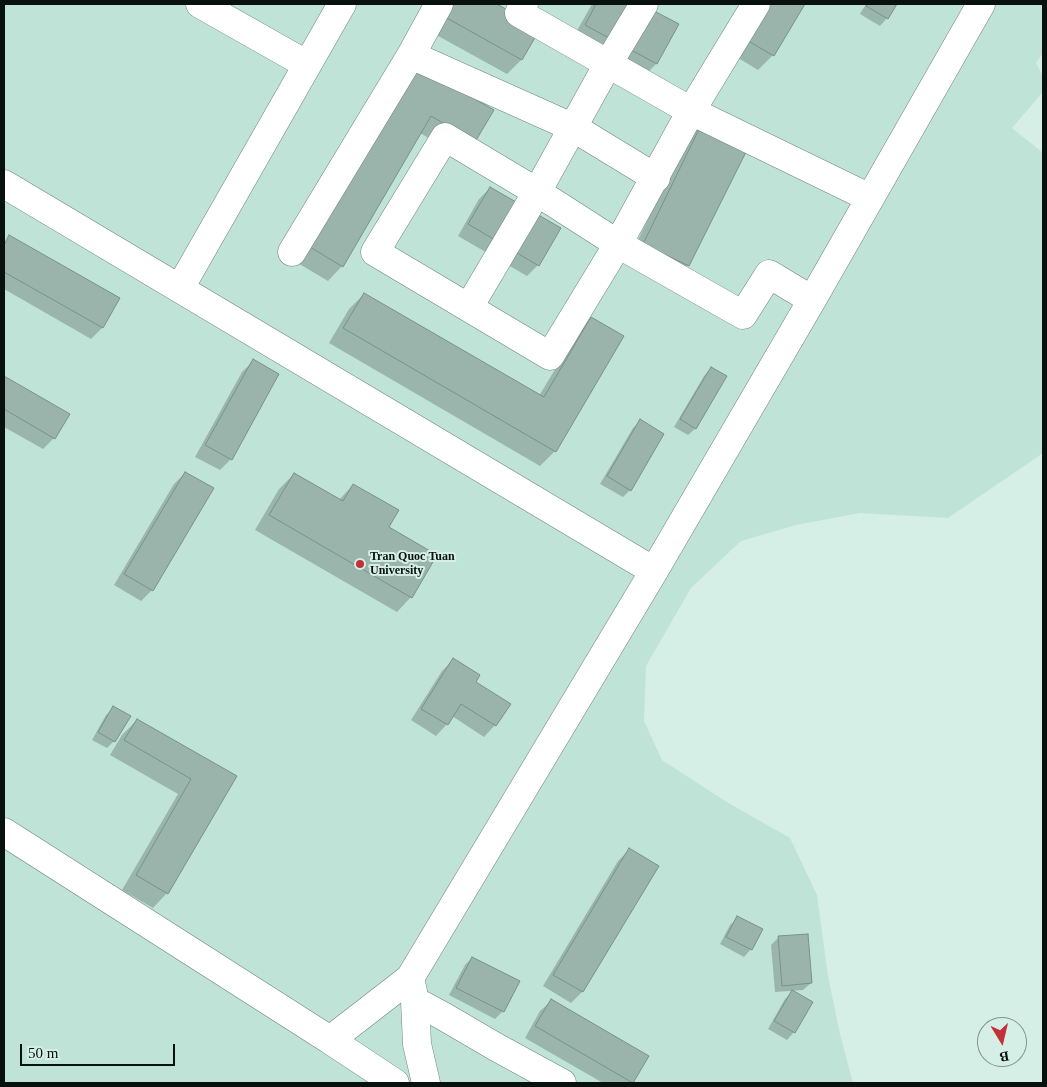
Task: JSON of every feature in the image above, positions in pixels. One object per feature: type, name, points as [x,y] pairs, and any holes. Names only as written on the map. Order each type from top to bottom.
[{"type":"lane","points":[[200,4],[306,64]]},
{"type":"lane","points":[[180,288],[306,64],[342,4]]},
{"type":"lane","points":[[292,252],[411,55],[439,4]]},
{"type":"lane","points":[[524,4],[519,13],[691,111],[870,198]]},
{"type":"lane","points":[[468,307],[537,192],[608,64],[644,4]]},
{"type":"lane","points":[[756,4],[691,111],[656,178],[618,244],[550,356],[375,252],[445,137],[537,192],[618,244],[743,316],[768,274],[812,300]]},
{"type":"lane","points":[[330,1040],[412,990],[812,300],[981,4]]},
{"type":"lane","points":[[411,55],[574,128],[656,178]]},
{"type":"lane","points":[[6,190],[180,288],[654,571]]},
{"type":"lane","points":[[4,832],[395,1083]]},
{"type":"lane","points":[[412,990],[417,1044],[426,1083]]},
{"type":"lane","points":[[412,990],[444,1016],[562,1083]]},
{"type":"shaded area","name":"Tran Quoc Tuan University","points":[[4,4],[1043,4],[1043,53],[1036,63],[1043,76],[1043,92],[1012,128],[1043,153],[1043,453],[948,518],[860,513],[796,525],[741,541],[691,588],[646,666],[644,721],[662,760],[725,801],[790,838],[817,895],[828,976],[840,1034],[853,1083],[4,1083]]},
{"type":"building","points":[[453,4],[497,4],[540,29],[522,60],[445,17]]},
{"type":"building","points":[[596,4],[641,4],[679,24],[657,64],[585,25]]},
{"type":"building","points":[[763,4],[805,4],[774,56],[743,38]]},
{"type":"building","points":[[868,4],[897,4],[888,19],[866,6]]},
{"type":"building","points":[[415,65],[494,110],[475,142],[431,116],[343,267],[310,247]]},
{"type":"building","points":[[704,119],[751,142],[689,266],[643,244]]},
{"type":"building","points":[[490,187],[561,228],[539,266],[468,224]]},
{"type":"building","points":[[9,235],[120,298],[103,328],[4,272],[4,245]]},
{"type":"building","points":[[364,293],[544,397],[591,317],[624,336],[556,452],[343,328]]},
{"type":"building","points":[[253,359],[279,374],[232,460],[205,445]]},
{"type":"building","points":[[711,367],[727,376],[696,429],[680,419]]},
{"type":"building","points":[[4,376],[70,414],[55,439],[4,409]]},
{"type":"building","points":[[640,419],[664,434],[631,491],[607,476]]},
{"type":"building","points":[[185,472],[214,488],[153,591],[124,574]]},
{"type":"building","points":[[294,473],[343,501],[353,484],[399,510],[389,527],[437,555],[412,598],[269,515]]},
{"type":"building","points":[[453,658],[480,675],[476,682],[511,704],[496,726],[461,704],[448,725],[421,709]]},
{"type":"building","points":[[113,706],[131,716],[115,742],[98,732]]},
{"type":"building","points":[[137,719],[237,776],[168,894],[136,875],[191,779],[124,740]]},
{"type":"building","points":[[629,848],[659,866],[583,992],[553,975]]},
{"type":"building","points":[[737,916],[763,929],[752,950],[726,937]]},
{"type":"building","points":[[808,934],[812,983],[782,986],[778,936]]},
{"type":"building","points":[[472,957],[520,981],[504,1012],[456,988]]},
{"type":"building","points":[[792,990],[813,1002],[795,1033],[774,1021]]},
{"type":"building","points":[[551,999],[649,1056],[633,1083],[535,1026]]},
{"type":"place","name":"Tran Quoc Tuan University","points":[[360,564]]}]
